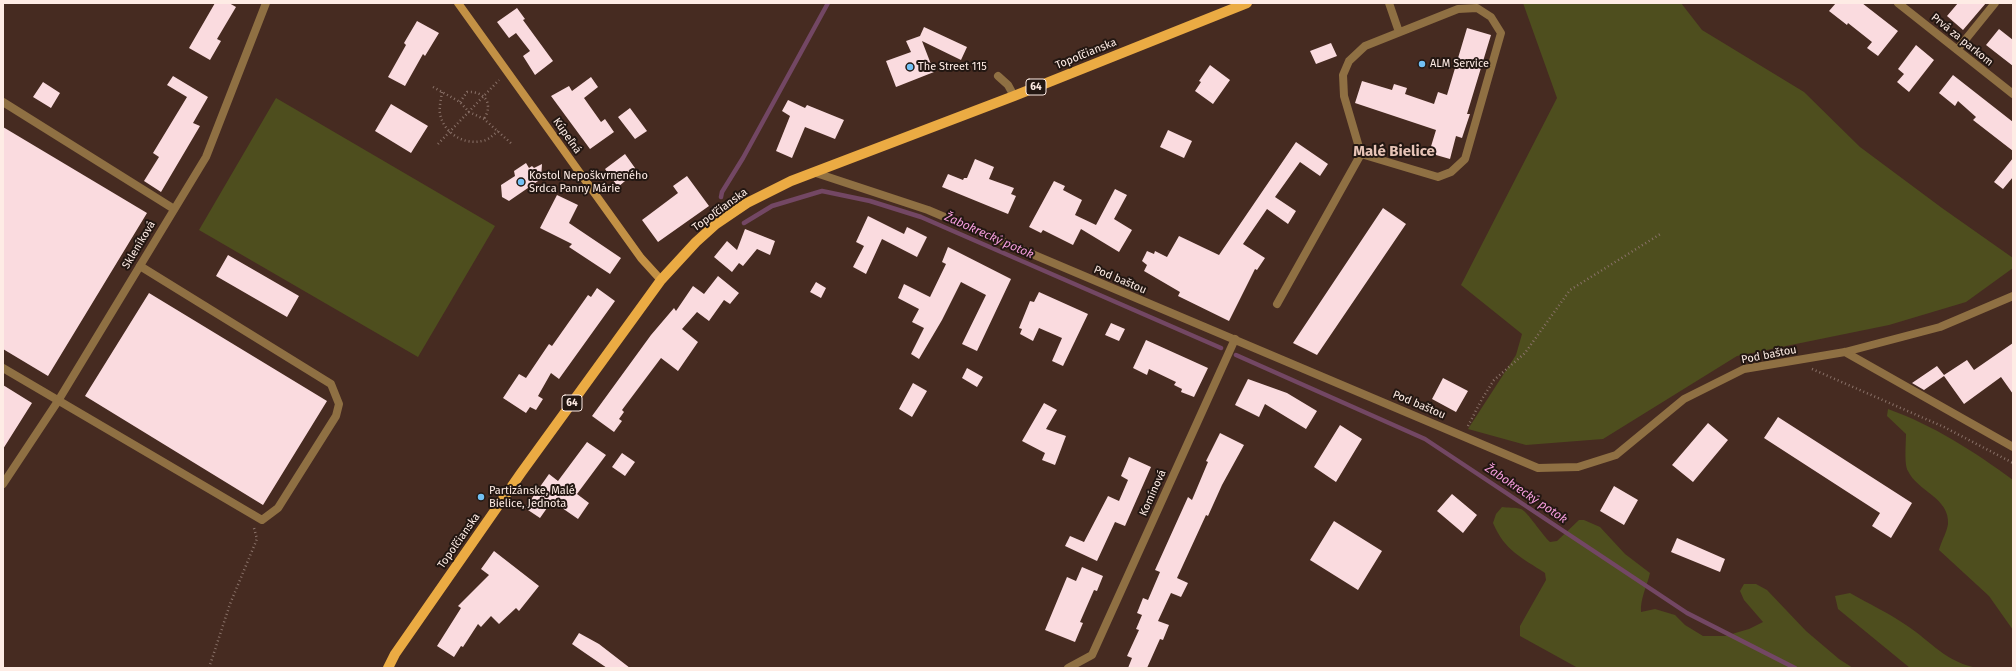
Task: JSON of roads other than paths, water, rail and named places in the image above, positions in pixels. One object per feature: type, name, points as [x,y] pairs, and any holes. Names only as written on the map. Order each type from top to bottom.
[{"type":"main road","name":"Topoľčianska","points":[[388,668],[395,654],[522,473],[661,280],[696,242],[733,212],[766,192],[813,172],[1014,96],[1247,3]]},
{"type":"street","name":"Skleníková","points":[[3,484],[58,401],[206,157],[266,3]]},
{"type":"street","name":"Kúpeľná","points":[[458,3],[641,258],[661,280]]},
{"type":"street","points":[[1389,3],[1399,32]]},
{"type":"street","name":"Prvá za parkom","points":[[1898,3],[2013,94]]},
{"type":"street","points":[[1958,50],[1995,3]]},
{"type":"street","points":[[1277,304],[1361,154],[1344,96],[1343,75],[1349,61],[1365,46],[1458,9],[1478,8],[1492,17],[1501,33],[1465,159],[1452,172],[1438,177],[1361,154]]},
{"type":"street","points":[[998,76],[1008,85],[1014,96]]},
{"type":"street","points":[[3,102],[174,209]]},
{"type":"street","name":"Pod baštou","points":[[813,172],[928,210],[1113,290],[1235,339],[1538,468],[1578,467],[1616,455],[1684,399],[1744,370],[1845,352],[1940,327],[2013,296]]},
{"type":"street","points":[[3,368],[262,520],[278,508],[336,416],[339,404],[331,384],[140,266]]},
{"type":"street","name":"Komínová","points":[[1070,668],[1092,655],[1235,339]]},
{"type":"street","points":[[1845,352],[2013,447]]},
{"type":"waterway","name":"Žabokrecký potok","points":[[721,197],[722,192],[743,158],[828,3]]},
{"type":"waterway","name":"Žabokrecký potok","points":[[744,223],[772,206],[822,191],[870,201],[921,217],[1221,348]]},
{"type":"waterway","name":"Žabokrecký potok","points":[[1236,355],[1425,439],[1687,613],[1795,668]]},
{"type":"place","name":"ALM Service","points":[[1422,64]]},
{"type":"place","name":"The Street 115","points":[[910,67]]},
{"type":"place","name":"Kostol Nepoškvrneného Srdca Panny Márie","points":[[521,182]]},
{"type":"place","name":"Partizánske, Malé Bielice, Jednota","points":[[481,497]]},
{"type":"district","name":"Malé Bielice","points":[[1394,152]]}]
